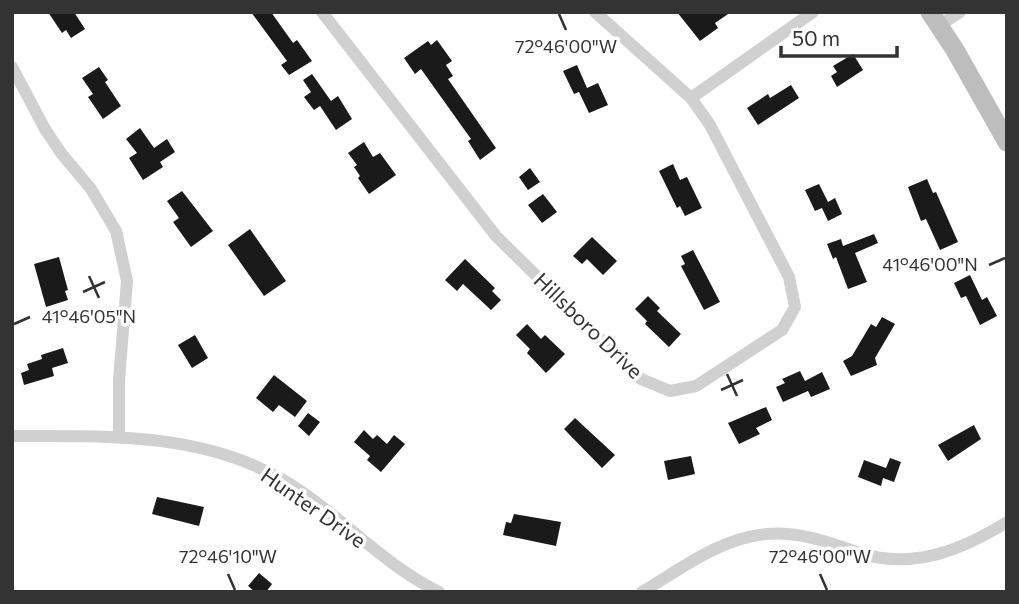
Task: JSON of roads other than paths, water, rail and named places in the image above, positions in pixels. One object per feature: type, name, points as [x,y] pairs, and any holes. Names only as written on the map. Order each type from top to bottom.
[{"type":"main road","points":[[935,19],[1007,142]]},
{"type":"street","name":"Hillsboro Drive","points":[[322,12],[496,236],[641,379],[670,391],[696,386],[782,330],[795,307],[789,277],[710,125],[691,98],[595,12]]},
{"type":"street","points":[[691,98],[813,12]]},
{"type":"street","points":[[935,19],[960,12]]},
{"type":"street","points":[[12,67],[61,153],[91,189],[116,231],[127,281],[119,380],[118,436]]},
{"type":"street","name":"Hunter Drive","points":[[12,436],[118,436],[205,450],[259,468],[307,496],[372,547],[439,592]]},
{"type":"street","points":[[642,592],[718,548],[746,537],[790,534],[813,538],[865,555],[905,559],[937,555],[965,546],[1007,522]]}]
